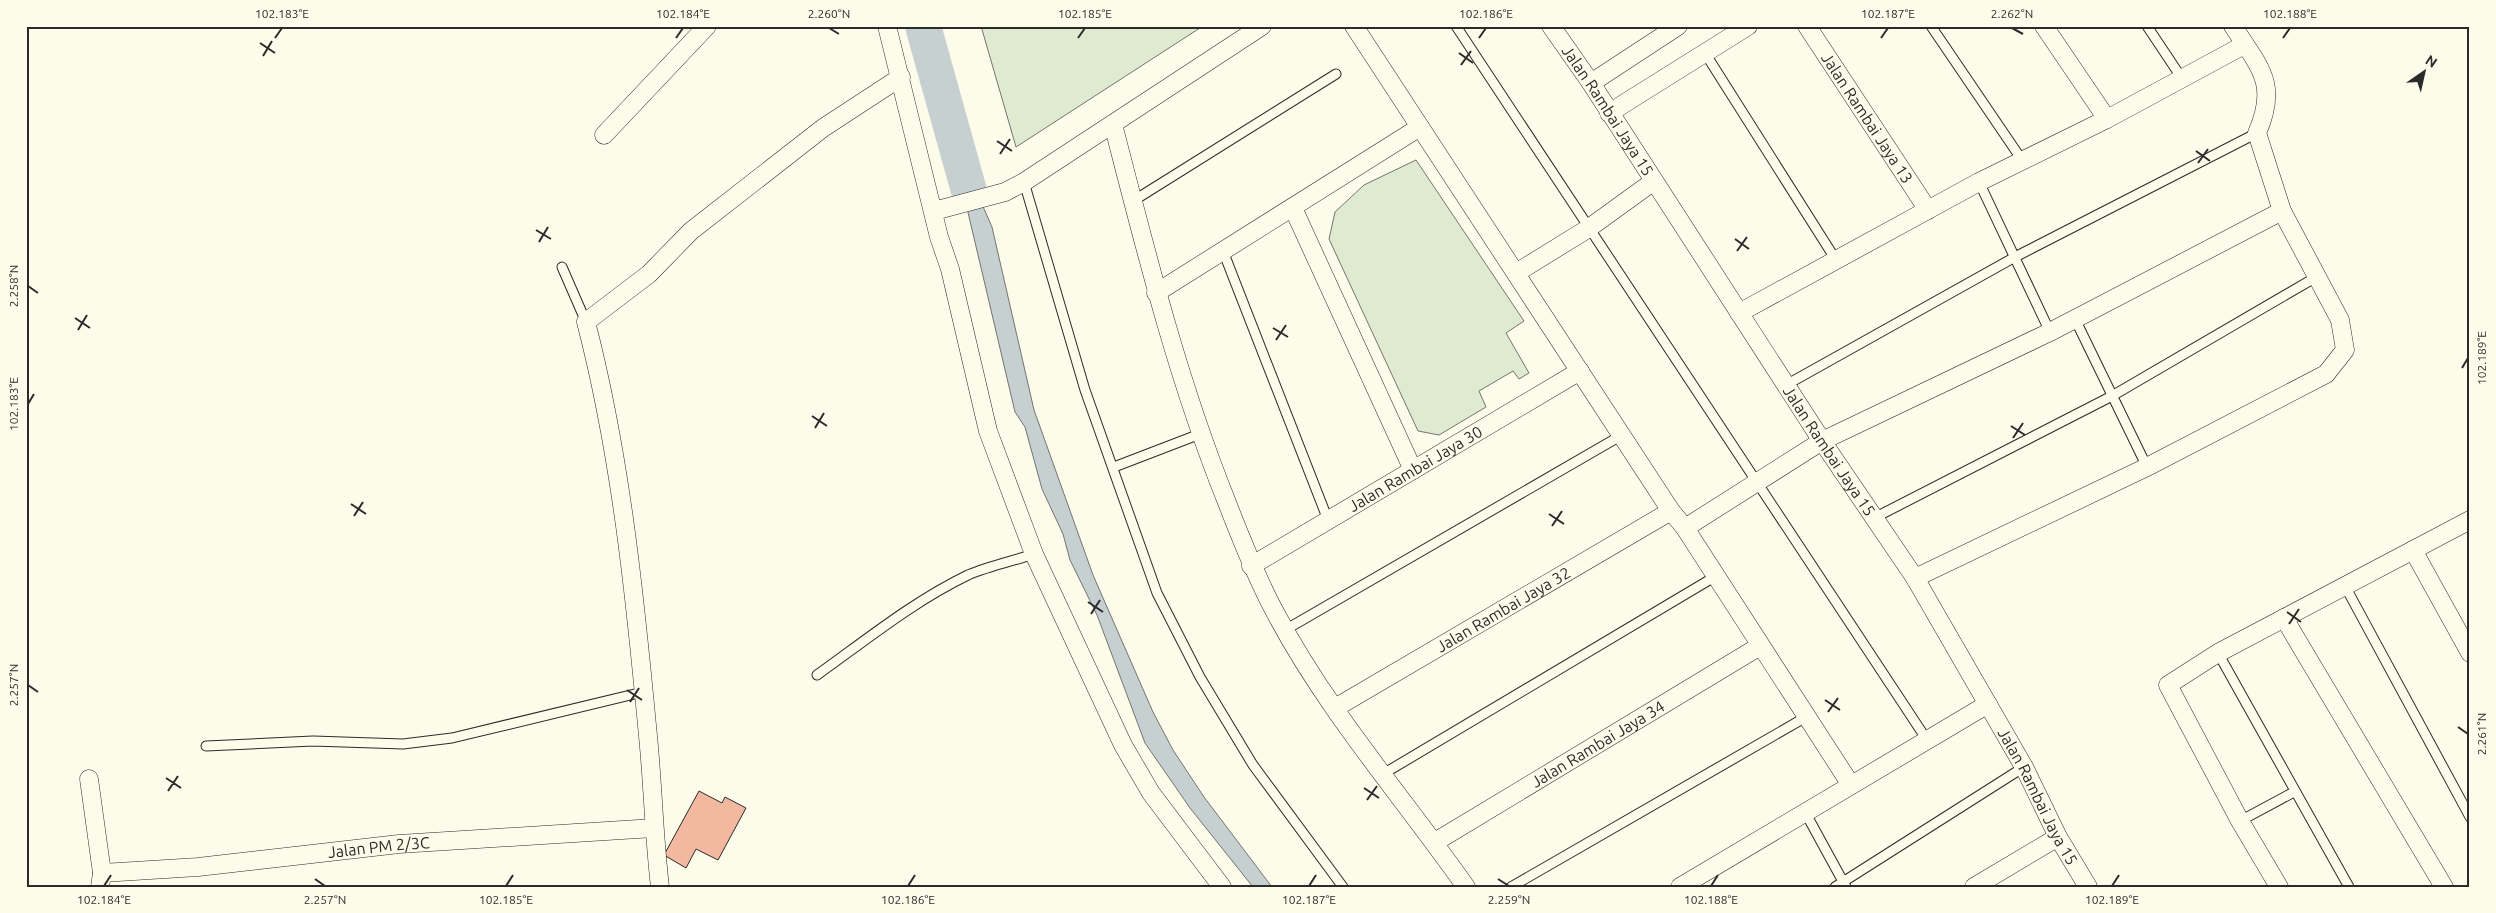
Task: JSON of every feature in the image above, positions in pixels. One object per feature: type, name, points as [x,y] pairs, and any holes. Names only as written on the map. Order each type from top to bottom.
[{"type":"street","points":[[604,135],[707,26]]},
{"type":"street","points":[[887,26],[941,209],[939,237],[950,268],[988,431],[1034,554],[1123,745],[1156,800],[1222,887]]},
{"type":"street","points":[[941,209],[1005,192],[1024,182],[1262,26]]},
{"type":"street","points":[[1354,26],[1671,511],[1685,528],[1851,785]]},
{"type":"street","name":"Jalan Rambai Jaya 15","points":[[1551,26],[1591,83],[1822,441],[1915,578],[2024,767],[2058,837],[2088,887]]},
{"type":"street","points":[[1591,83],[1678,26]]},
{"type":"street","points":[[1609,113],[1748,26]]},
{"type":"street","name":"Jalan Rambai Jaya 13","points":[[1807,26],[1928,210]]},
{"type":"street","points":[[2044,26],[2107,119]]},
{"type":"street","points":[[1915,578],[2147,467],[2326,374],[2345,350],[2340,320],[2282,211],[2257,132],[2265,114],[2268,96],[2265,77],[2233,26]]},
{"type":"street","points":[[1739,313],[1979,182],[2107,119],[2181,77],[2244,45]]},
{"type":"street","points":[[660,887],[626,528],[611,433],[586,322],[649,274],[691,232],[800,146],[901,77]]},
{"type":"street","points":[[1112,124],[1156,294],[1200,434],[1251,566],[1312,677],[1382,774],[1435,842],[1466,887]]},
{"type":"street","points":[[1156,294],[1420,127]]},
{"type":"street","points":[[1516,273],[1588,228],[1654,181]]},
{"type":"street","points":[[1293,208],[1413,470]]},
{"type":"street","points":[[1685,528],[1822,441],[2050,332],[2282,211]]},
{"type":"street","name":"Jalan Rambai Jaya 30","points":[[1251,566],[1580,371]]},
{"type":"street","name":"Jalan Rambai Jaya 32","points":[[1335,708],[1671,511]]},
{"type":"street","points":[[2279,887],[2240,821],[2168,685],[2218,653],[2470,521]]},
{"type":"street","points":[[2413,550],[2470,653]]},
{"type":"street","points":[[2284,618],[2444,887]]},
{"type":"street","name":"Jalan Rambai Jaya 34","points":[[1435,842],[1760,646]]},
{"type":"street","points":[[1680,887],[1988,704]]},
{"type":"street","points":[[89,779],[101,880]]},
{"type":"street","name":"Jalan PM 2/3C","points":[[101,880],[399,844],[654,828]]},
{"type":"street","points":[[1982,885],[2058,837]]},
{"type":"lane","points":[[1456,26],[1927,740]]},
{"type":"lane","points":[[1931,26],[2022,160]]},
{"type":"lane","points":[[2147,26],[2181,77]]},
{"type":"lane","points":[[1705,53],[1836,260]]},
{"type":"lane","points":[[1132,201],[1336,74]]},
{"type":"lane","points":[[1786,385],[2015,257],[2257,132]]},
{"type":"lane","points":[[1024,182],[1085,390],[1114,467],[1157,593],[1200,677],[1253,765],[1343,887]]},
{"type":"lane","points":[[1979,182],[2050,332]]},
{"type":"lane","points":[[1223,251],[1328,520]]},
{"type":"lane","points":[[562,267],[586,322]]},
{"type":"lane","points":[[1874,518],[2112,396],[2318,276]]},
{"type":"lane","points":[[2075,319],[2147,467]]},
{"type":"lane","points":[[1114,467],[1200,434]]},
{"type":"lane","points":[[1285,630],[1622,435]]},
{"type":"lane","points":[[817,675],[902,614],[935,593],[970,574],[1034,554]]},
{"type":"lane","points":[[1382,774],[1716,576]]},
{"type":"lane","points":[[2345,586],[2470,817]]},
{"type":"lane","points":[[2218,653],[2294,792],[2349,887]]},
{"type":"lane","points":[[206,746],[313,741],[403,744],[452,738],[643,692]]},
{"type":"lane","points":[[1511,887],[1806,717]]},
{"type":"lane","points":[[1835,887],[1845,884],[2024,767]]},
{"type":"lane","points":[[2240,821],[2294,792]]},
{"type":"lane","points":[[1805,812],[1845,884]]},
{"type":"green space","points":[[981,26],[1203,26],[1016,147]]},
{"type":"green space","points":[[1416,160],[1524,321],[1506,333],[1529,373],[1519,379],[1513,371],[1479,391],[1486,407],[1439,435],[1418,431],[1329,239],[1335,212],[1364,185]]},
{"type":"shaded area","points":[[966,168],[992,227],[1034,410],[1093,575],[1153,712],[1173,750],[1204,797],[1272,887],[1253,887],[1190,808],[1145,743],[1097,615],[1070,560],[1063,534],[1042,489],[1025,427],[1015,412],[958,170]]},
{"type":"building","points":[[699,791],[722,803],[725,797],[746,808],[718,860],[696,849],[686,868],[664,855]]},
{"type":"waterway","points":[[923,26],[969,191]]}]
